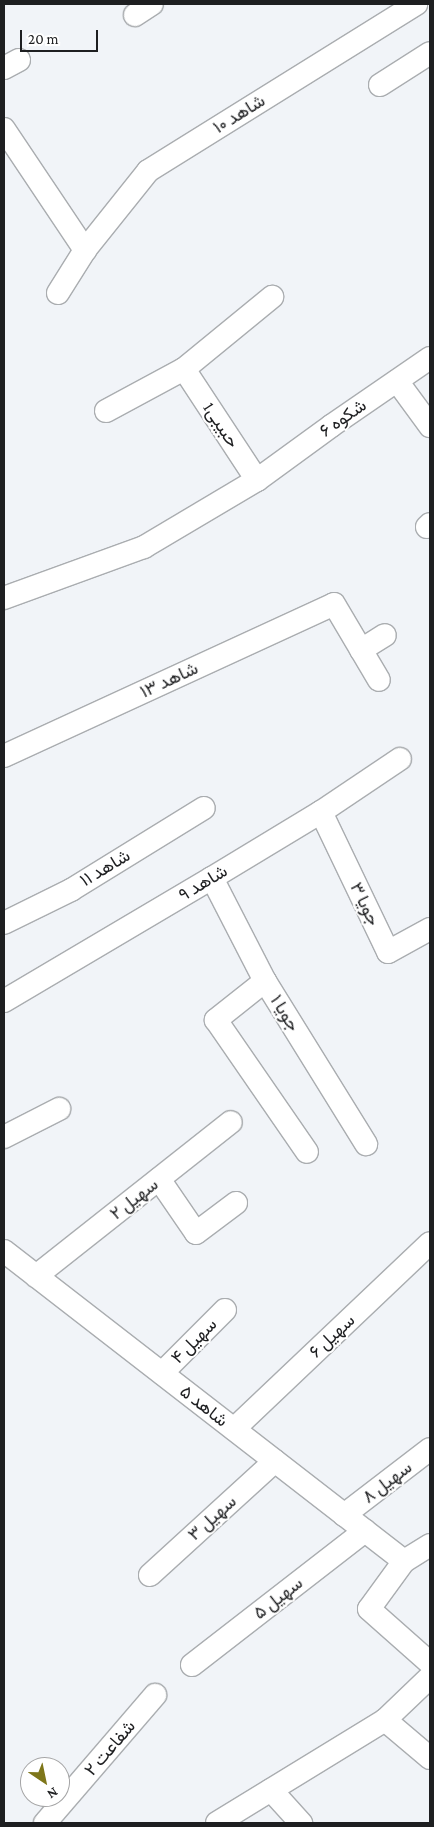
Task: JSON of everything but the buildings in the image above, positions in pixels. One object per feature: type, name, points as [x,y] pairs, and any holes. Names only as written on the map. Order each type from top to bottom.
[{"type":"street","name":"شاهد ۱۰","points":[[58,293],[85,250],[148,171],[416,4]]},
{"type":"street","points":[[428,4],[430,8]]},
{"type":"street","points":[[380,85],[430,53]]},
{"type":"street","points":[[4,129],[85,250]]},
{"type":"street","points":[[106,411],[184,369],[272,297]]},
{"type":"street","name":"شکوه ۶","points":[[4,598],[144,547],[257,480],[430,358]]},
{"type":"street","name":"حبیبی1","points":[[184,369],[257,480]]},
{"type":"street","points":[[397,381],[430,426]]},
{"type":"street","name":"شاهد ۱۳","points":[[4,756],[334,604],[361,650]]},
{"type":"street","points":[[379,680],[361,650],[385,635]]},
{"type":"street","name":"شاهد ۹","points":[[4,1001],[212,878],[320,812],[400,760]]},
{"type":"street","name":"شاهد ۱۱","points":[[4,923],[71,890],[204,808]]},
{"type":"street","name":"جویا ۳","points":[[320,812],[388,952],[430,929]]},
{"type":"street","name":"جویا ۱","points":[[212,878],[265,981],[366,1144]]},
{"type":"street","points":[[265,981],[216,1020],[307,1152]]},
{"type":"street","points":[[4,1137],[59,1109]]},
{"type":"street","name":"سهیل ۲","points":[[36,1276],[231,1122]]},
{"type":"street","points":[[159,1179],[196,1233],[236,1203]]},
{"type":"street","name":"سهیل ۶","points":[[234,1429],[430,1243]]},
{"type":"street","name":"شاهد ۵","points":[[4,1251],[404,1561]]},
{"type":"street","name":"سهیل ۴","points":[[162,1373],[225,1310]]},
{"type":"street","name":"سهیل ۸","points":[[344,1514],[430,1449]]},
{"type":"street","name":"سهیل ۳","points":[[150,1575],[275,1461]]},
{"type":"street","name":"سهیل ۵","points":[[192,1665],[365,1531]]},
{"type":"street","points":[[430,1545],[404,1561],[369,1609],[430,1663]]},
{"type":"street","points":[[217,1823],[384,1720],[430,1677]]},
{"type":"street","name":"شفاعت ۲","points":[[45,1823],[155,1695]]},
{"type":"street","points":[[384,1720],[430,1758]]},
{"type":"street","points":[[271,1790],[301,1823]]}]
